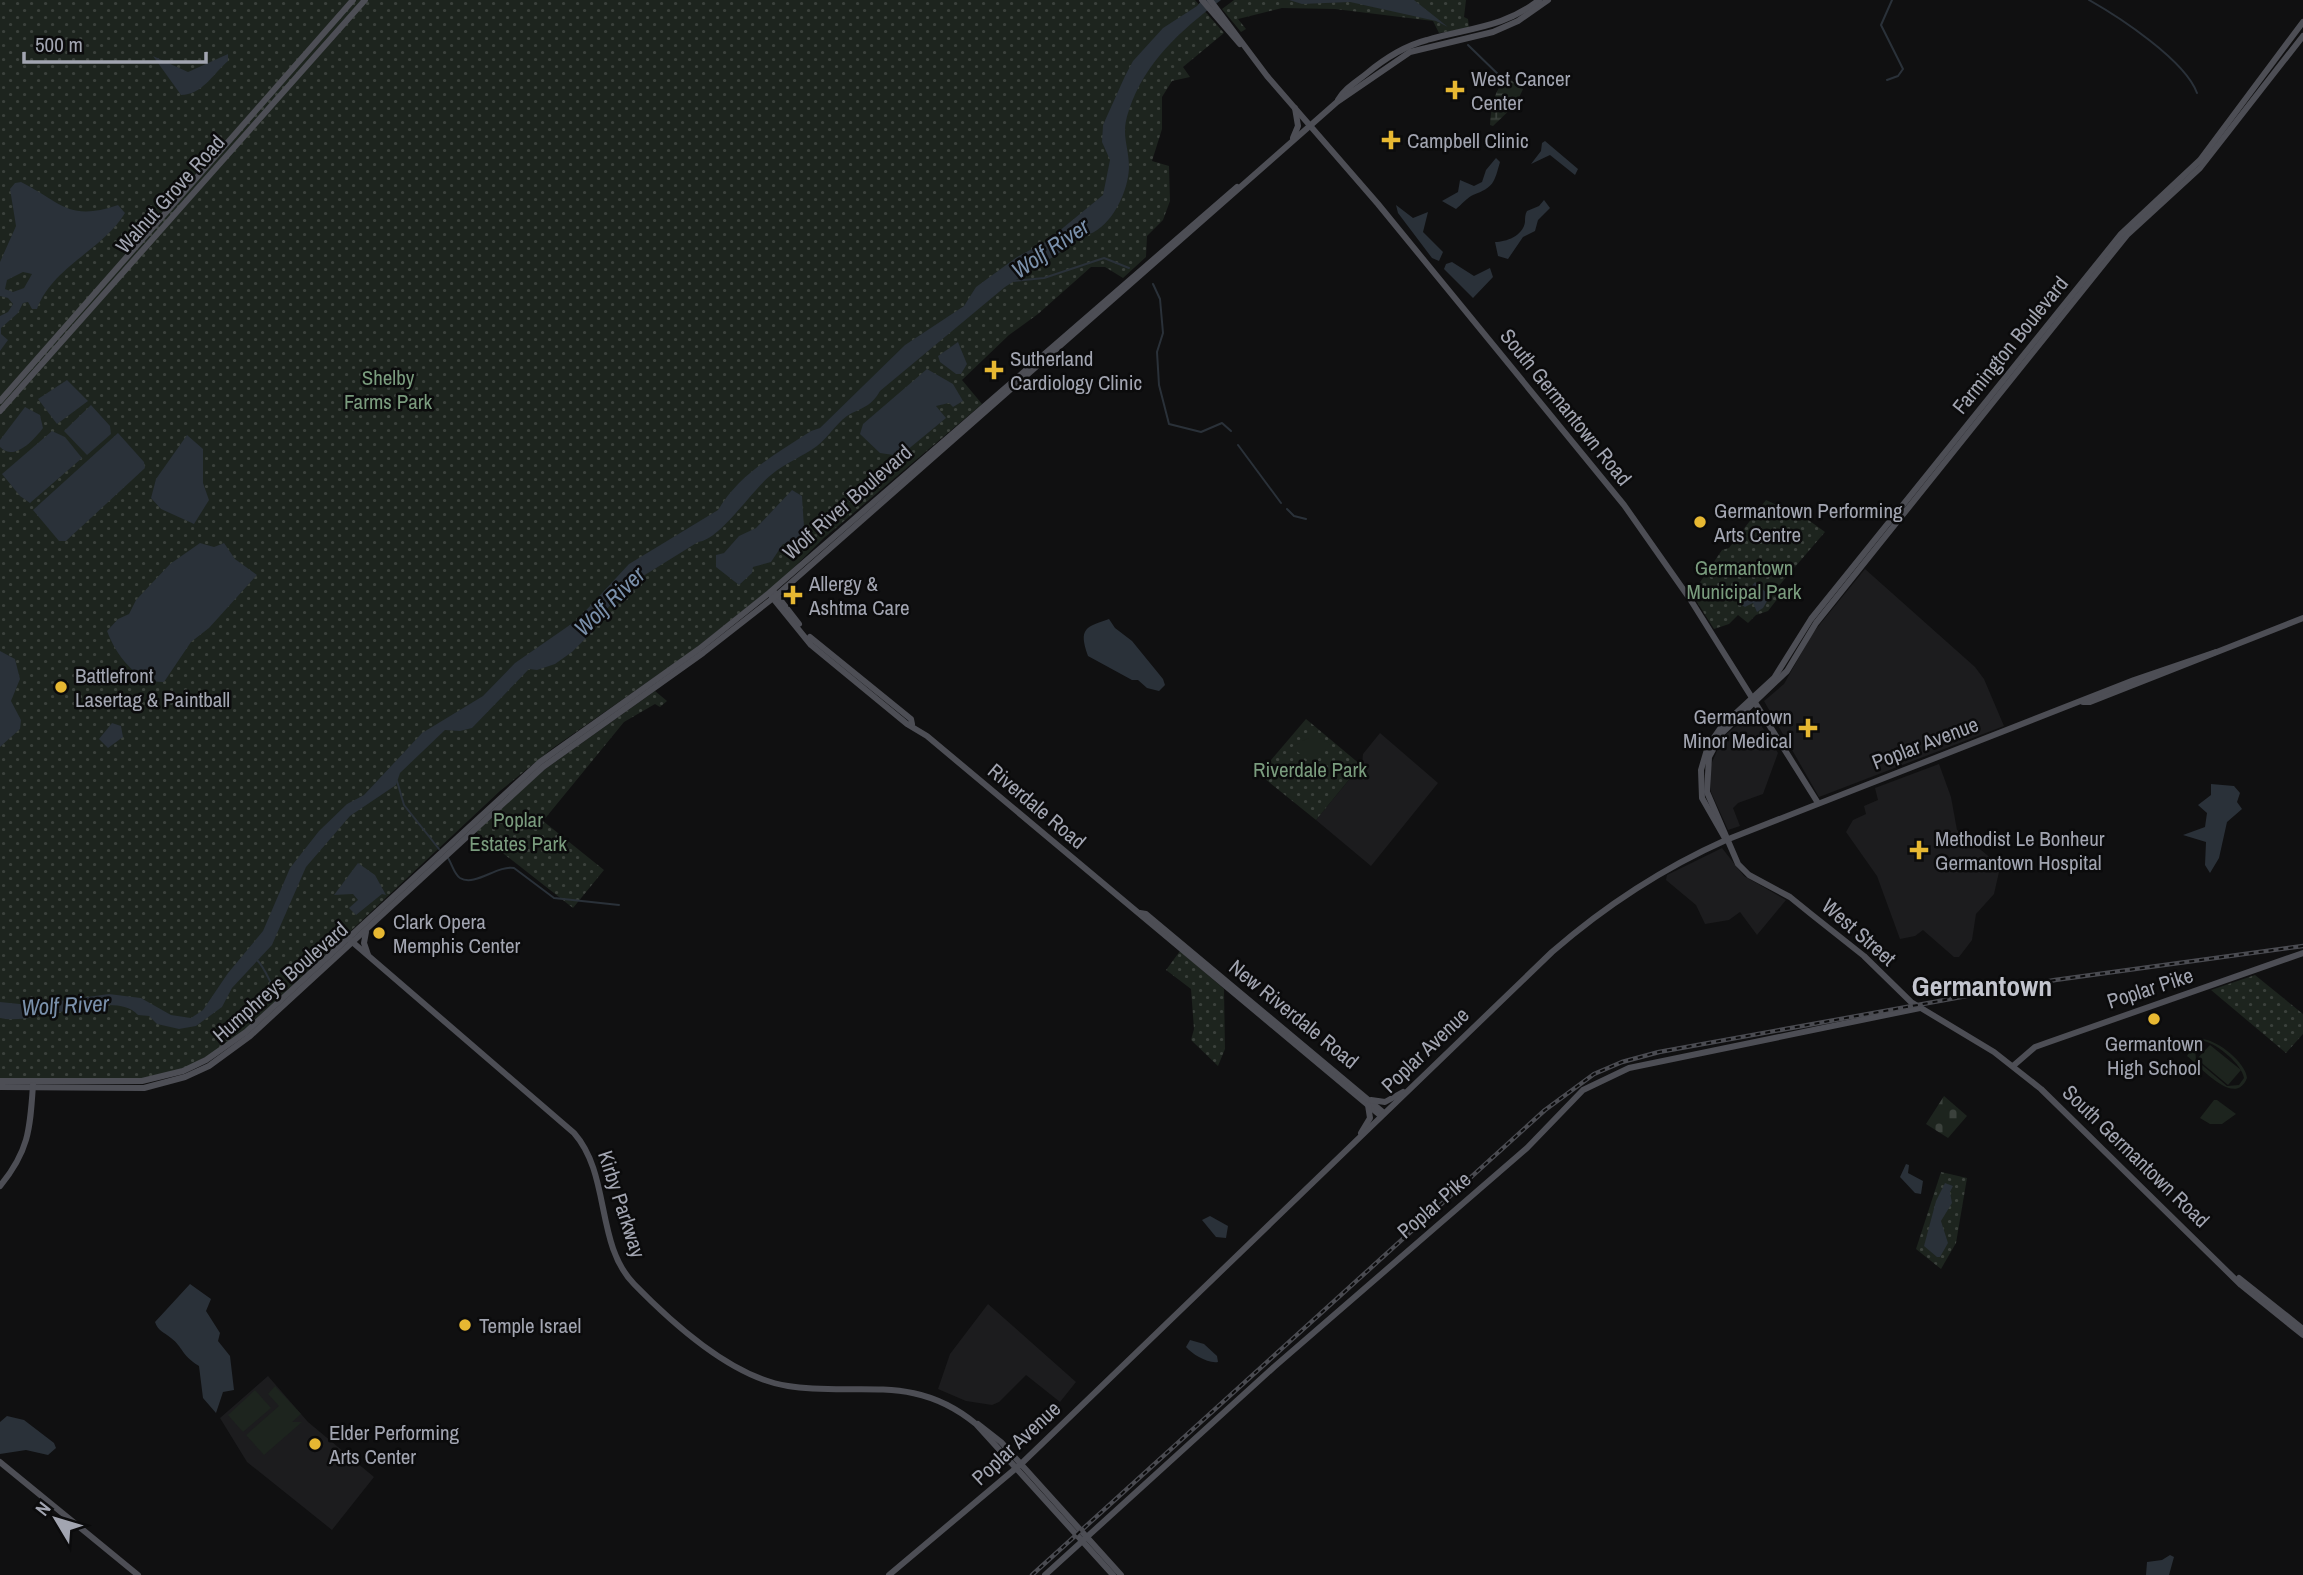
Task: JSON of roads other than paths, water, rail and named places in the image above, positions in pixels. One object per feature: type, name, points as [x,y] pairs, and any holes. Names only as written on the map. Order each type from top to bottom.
[{"type":"main road","name":"Walnut Grove Road","points":[[0,401],[353,0]]},
{"type":"main road","name":"Walnut Grove Road","points":[[0,411],[365,0]]},
{"type":"main road","name":"South Germantown Road","points":[[1202,0],[1310,125],[1624,505],[1680,583],[1818,803]]},
{"type":"main road","name":"South Germantown Road","points":[[1210,0],[1230,30]]},
{"type":"main road","name":"Wolf River Boulevard","points":[[1337,102],[1342,94],[1398,52],[1427,40],[1506,21],[1538,0]]},
{"type":"main road","name":"Wolf River Boulevard","points":[[465,833],[544,767],[703,653],[1337,102],[1410,52],[1493,32],[1518,21],[1548,0]]},
{"type":"main road","points":[[2270,75],[2302,24]]},
{"type":"main road","name":"Farmington Boulevard","points":[[2142,217],[2196,173],[2235,122],[2302,24]]},
{"type":"main road","name":"Farmington Boulevard","points":[[1753,699],[1781,678],[1800,648],[1814,616],[1832,598],[2142,217],[2200,160],[2303,36]]},
{"type":"main road","points":[[1293,140],[1298,125],[1295,108]]},
{"type":"main road","name":"Riverdale Road","points":[[773,594],[811,645],[907,724],[912,724],[1210,971]]},
{"type":"main road","name":"Farmington Boulevard","points":[[1753,699],[1774,678],[1808,628],[1829,608],[1832,598]]},
{"type":"main road","points":[[1814,616],[1818,617],[1829,608]]},
{"type":"main road","name":"Poplar Avenue","points":[[889,1575],[1019,1466],[1586,922],[1657,874],[1726,840],[2134,680],[2303,618]]},
{"type":"main road","name":"West Street","points":[[1753,699],[1717,740],[1707,764],[1707,792],[1726,840],[1745,872],[1790,897],[1864,956],[1920,1008],[2013,1066]]},
{"type":"main road","name":"Humphreys Boulevard","points":[[0,1081],[144,1088],[185,1077],[209,1066],[250,1036],[334,960],[350,940],[370,926],[465,833]]},
{"type":"main road","name":"Humphreys Boulevard","points":[[86,1085],[142,1081],[183,1071],[206,1060],[246,1032],[437,861]]},
{"type":"main road","points":[[370,926],[364,943],[370,960]]},
{"type":"main road","name":"Kirby Parkway","points":[[350,940],[574,1133],[590,1157],[617,1256],[624,1271],[649,1297],[728,1362],[751,1376],[787,1386],[873,1387],[917,1392],[946,1402],[989,1430],[1085,1539],[1121,1575]]},
{"type":"main road","points":[[334,960],[353,952],[370,960]]},
{"type":"main road","name":"Poplar Pike","points":[[2013,1066],[2035,1047],[2303,953]]},
{"type":"main road","name":"New Riverdale Road","points":[[1210,971],[1383,1115]]},
{"type":"main road","name":"Poplar Pike","points":[[1045,1575],[1274,1367],[1527,1148],[1583,1090],[1629,1068],[1920,1008]]},
{"type":"main road","name":"South Germantown Road","points":[[2013,1066],[2068,1113],[2232,1273],[2303,1333]]},
{"type":"main road","points":[[0,1186],[24,1151],[30,1132],[33,1084]]},
{"type":"main road","name":"Humphreys Boulevard","points":[[0,1087],[33,1084]]},
{"type":"main road","points":[[1356,1142],[1370,1118],[1369,1102],[1385,1102],[1414,1085]]},
{"type":"main road","points":[[0,1462],[138,1575]]},
{"type":"main road","name":"Kirby Parkway","points":[[1085,1539],[1113,1575]]},
{"type":"water","name":"Wolf River","points":[[1202,0],[1221,0],[1166,48],[1144,77],[1136,93],[1125,126],[1128,177],[1119,204],[1108,221],[1094,232],[1079,236],[1072,245],[1005,287],[880,391],[871,403],[842,420],[817,446],[771,475],[716,533],[640,578],[600,615],[591,633],[572,652],[555,664],[537,670],[529,669],[472,728],[460,731],[445,730],[400,773],[396,785],[350,816],[306,867],[272,945],[232,988],[222,1007],[196,1026],[179,1029],[157,1024],[149,1016],[138,1015],[126,1007],[111,1005],[32,1017],[0,1018],[0,1002],[30,1005],[109,994],[141,998],[171,1015],[191,1018],[203,1010],[228,973],[263,931],[290,868],[319,831],[347,804],[364,795],[422,733],[483,696],[515,663],[577,620],[629,564],[718,510],[748,475],[811,431],[820,428],[905,345],[964,306],[976,287],[1017,257],[1047,241],[1103,195],[1110,160],[1102,142],[1103,125],[1125,76],[1133,61],[1163,28]]},
{"type":"water","points":[[1289,0],[1414,0],[1448,27],[1436,21],[1350,2],[1302,4]]},
{"type":"water","points":[[228,54],[228,61],[207,83],[195,92],[181,95],[153,56],[188,72]]},
{"type":"water","points":[[1545,141],[1578,169],[1575,175],[1550,155],[1531,164]]},
{"type":"water","points":[[1496,158],[1500,162],[1489,187],[1471,196],[1456,209],[1442,201],[1458,192],[1460,180],[1474,186],[1482,182],[1486,170]]},
{"type":"water","points":[[21,182],[56,203],[76,210],[101,210],[118,205],[125,213],[104,238],[54,281],[37,309],[32,309],[28,302],[23,303],[18,313],[1,328],[1,334],[8,340],[0,351],[0,316],[8,312],[13,304],[8,298],[0,296],[0,262],[16,226],[10,189],[15,183]],"holes":[[[23,272],[32,274],[24,288],[13,292],[5,289],[7,280]]]},
{"type":"water","points":[[1544,200],[1550,208],[1538,220],[1535,231],[1523,237],[1508,259],[1498,256],[1495,242],[1518,234],[1524,227],[1527,211],[1539,206]]},
{"type":"water","points":[[1396,205],[1413,218],[1428,212],[1423,232],[1443,252],[1439,261],[1432,258],[1398,213]]},
{"type":"water","points":[[1452,262],[1474,276],[1490,268],[1493,277],[1473,298],[1444,269],[1446,264]]},
{"type":"water","points":[[958,342],[967,364],[961,374],[956,374],[940,362],[938,356]]},
{"type":"water","points":[[927,369],[953,384],[963,401],[953,407],[949,403],[936,406],[946,418],[900,456],[880,453],[860,434],[863,424]]},
{"type":"water","points":[[67,380],[88,401],[57,424],[38,399]]},
{"type":"water","points":[[91,405],[110,426],[111,434],[87,455],[64,431]]},
{"type":"water","points":[[25,407],[40,415],[43,428],[23,448],[5,451],[0,447],[0,440]]},
{"type":"water","points":[[52,431],[65,437],[82,458],[30,503],[20,496],[2,474]]},
{"type":"water","points":[[118,433],[144,462],[145,468],[66,541],[59,541],[33,510]]},
{"type":"water","points":[[187,435],[203,449],[203,483],[209,500],[194,524],[161,509],[151,498],[156,479]]},
{"type":"water","points":[[792,490],[802,496],[804,527],[798,543],[783,544],[771,562],[753,567],[752,573],[739,585],[716,567],[716,555],[724,553],[739,536],[756,528]]},
{"type":"water","points":[[200,543],[214,547],[224,543],[235,559],[257,575],[209,628],[191,642],[164,682],[145,678],[128,666],[107,631],[118,619],[129,614],[136,600],[170,564]]},
{"type":"water","points":[[1755,582],[1770,596],[1763,608],[1757,612],[1753,603],[1745,607],[1738,603]]},
{"type":"water","points":[[1109,619],[1115,628],[1132,641],[1163,679],[1165,685],[1159,691],[1147,688],[1138,680],[1132,680],[1088,656],[1084,640],[1086,630]]},
{"type":"water","points":[[0,651],[15,659],[20,679],[11,701],[21,720],[20,729],[0,747]]},
{"type":"water","points":[[112,723],[121,726],[123,737],[108,748],[99,739]]},
{"type":"water","points":[[2211,784],[2234,786],[2240,793],[2237,802],[2242,809],[2227,822],[2219,858],[2210,873],[2205,865],[2206,842],[2183,835],[2205,827],[2207,813],[2198,805],[2211,795]]},
{"type":"water","points":[[358,863],[375,875],[386,895],[382,894],[356,915],[349,908],[358,900],[353,894],[334,895]]},
{"type":"water","points":[[1906,1164],[1909,1165],[1908,1173],[1923,1181],[1921,1194],[1915,1193],[1900,1177]]},
{"type":"water","points":[[1945,1183],[1953,1186],[1950,1192],[1952,1203],[1941,1221],[1948,1243],[1940,1257],[1937,1257],[1924,1246],[1936,1201]]},
{"type":"water","points":[[1210,1216],[1228,1226],[1226,1238],[1216,1237],[1202,1220]]},
{"type":"water","points":[[190,1284],[211,1299],[206,1311],[220,1333],[218,1341],[230,1356],[234,1390],[223,1392],[216,1413],[203,1398],[199,1366],[155,1322]]},
{"type":"water","points":[[1190,1340],[1204,1344],[1217,1356],[1218,1362],[1205,1360],[1192,1353],[1186,1347]]},
{"type":"water","points":[[7,1416],[24,1420],[54,1443],[56,1448],[48,1455],[26,1450],[0,1454],[0,1422]]},
{"type":"water","points":[[2170,1555],[2174,1557],[2169,1575],[2146,1575],[2147,1562],[2162,1560]]},
{"type":"waterway","points":[[1887,80],[1898,76],[1903,69],[1881,25],[1892,0]]},
{"type":"waterway","points":[[2089,0],[2150,40],[2179,67],[2197,93]]},
{"type":"waterway","points":[[1468,45],[1504,80]]},
{"type":"waterway","name":"Wolf River","points":[[1014,281],[1044,278],[1104,258],[1129,268]]},
{"type":"waterway","points":[[1153,284],[1160,299],[1163,333],[1157,352],[1159,385],[1169,424],[1201,432],[1222,423],[1231,431]]},
{"type":"waterway","points":[[1238,445],[1281,503]]},
{"type":"waterway","points":[[1287,509],[1294,516],[1306,519]]},
{"type":"waterway","points":[[397,781],[404,805],[439,849]]},
{"type":"waterway","points":[[448,858],[458,876],[466,880],[514,868],[554,898],[619,905]]},
{"type":"waterway","points":[[257,960],[278,993]]},
{"type":"railway","points":[[1032,1575],[1545,1110],[1594,1074],[1622,1062],[1659,1052],[2055,980],[2303,946]]},
{"type":"place","name":"West Cancer Center","points":[[1455,90]]},
{"type":"place","name":"Campbell Clinic","points":[[1391,140]]},
{"type":"place","name":"Sutherland Cardiology Clinic","points":[[994,370]]},
{"type":"place","name":"Germantown Performing Arts Centre","points":[[1700,522]]},
{"type":"place","name":"Allergy & Ashtma Care","points":[[793,595]]},
{"type":"place","name":"Battlefront Lasertag & Paintball","points":[[61,687]]},
{"type":"place","name":"Germantown Minor Medical","points":[[1808,728]]},
{"type":"place","name":"Methodist Le Bonheur Germantown Hospital","points":[[1919,850]]},
{"type":"place","name":"Clark Opera Memphis Center","points":[[379,933]]},
{"type":"place","name":"Germantown High School","points":[[2154,1019]]},
{"type":"place","name":"Temple Israel","points":[[465,1325]]},
{"type":"place","name":"Elder Performing Arts Center","points":[[315,1444]]},
{"type":"district","name":"Germantown","points":[[1982,986]]},
{"type":"park label","name":"Shelby Farms Park","points":[[388,389]]},
{"type":"park label","name":"Germantown Municipal Park","points":[[1744,579]]},
{"type":"park label","name":"Riverdale Park","points":[[1310,769]]},
{"type":"park label","name":"Poplar Estates Park","points":[[518,831]]}]
